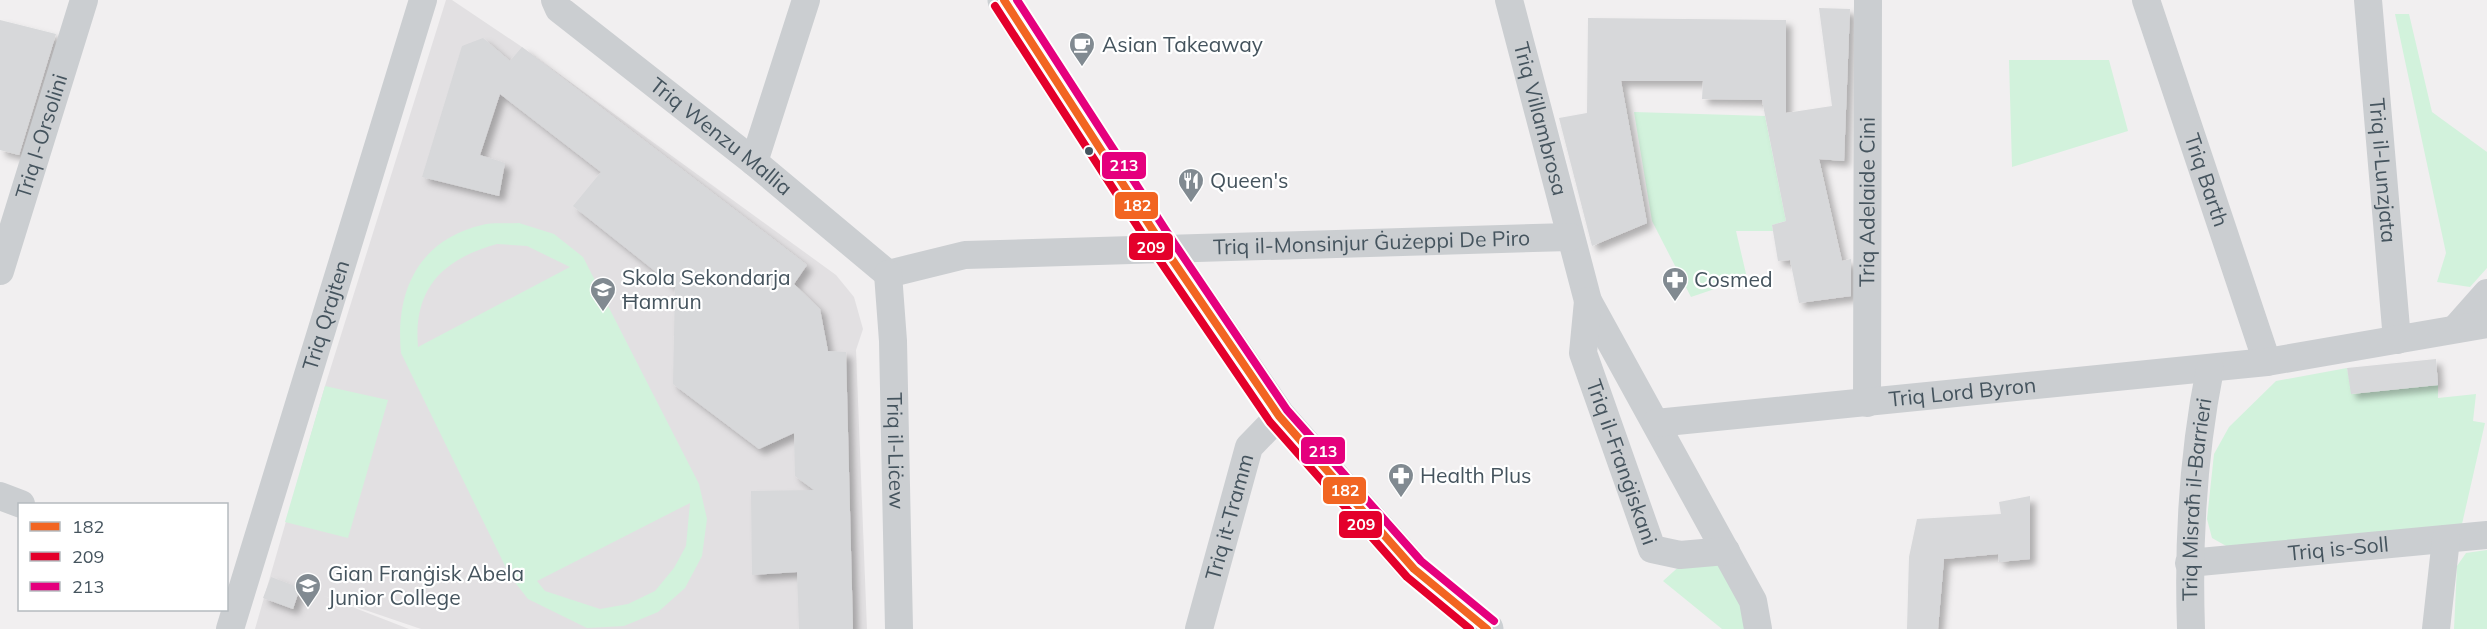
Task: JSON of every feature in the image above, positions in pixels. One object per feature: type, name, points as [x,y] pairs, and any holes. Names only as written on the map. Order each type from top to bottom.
[{"type":"street","name":"Triq l-Orsolini","points":[[0,271],[84,0]]},
{"type":"street","name":"Triq Qrajten","points":[[230,629],[234,587],[423,0]]},
{"type":"street","name":"Triq Wenzu Mallia","points":[[555,0],[559,9],[754,162],[888,274]]},
{"type":"street","points":[[754,162],[806,0]]},
{"type":"street","points":[[1004,0],[1165,249],[1279,416],[1414,569],[1487,629]]},
{"type":"street","name":"Triq Villambrosa","points":[[1509,0],[1570,237]]},
{"type":"street","name":"Triq Adelaide Cini","points":[[1867,403],[1868,0]]},
{"type":"street","name":"Triq Barth","points":[[2146,0],[2267,362]]},
{"type":"street","name":"Triq il-Lunzjata","points":[[2368,0],[2397,340]]},
{"type":"street","name":"Triq il-Monsinjur Ġużeppi De Piro","points":[[888,274],[965,255],[1570,237]]},
{"type":"street","name":"Triq il-Franġiskani","points":[[1570,237],[1588,301],[1753,601],[1758,629]]},
{"type":"street","name":"Triq il-Liċew","points":[[888,274],[893,341],[899,629]]},
{"type":"street","points":[[2456,328],[2487,293]]},
{"type":"street","name":"Triq il-Franġiskani","points":[[1588,301],[1583,353],[1652,549],[1680,555],[1726,551]]},
{"type":"street","points":[[2267,362],[2487,324]]},
{"type":"street","name":"Triq Lord Byron","points":[[1656,423],[2267,362]]},
{"type":"street","name":"Triq Misraħ il-Barrieri","points":[[2191,629],[2189,562],[2198,427],[2210,369]]},
{"type":"street","name":"Triq it-Tramm","points":[[1199,629],[1250,447],[1279,416]]},
{"type":"street","points":[[0,496],[18,503]]},
{"type":"street","name":"Triq is-Soll","points":[[2189,562],[2487,534]]},
{"type":"street","points":[[2436,629],[2446,539]]},
{"type":"shaded area","name":"Skola Sekondarja Ħamrun","points":[[446,0],[452,0],[522,47],[836,275],[854,297],[863,329],[856,350],[867,629],[421,629],[324,596],[409,629],[255,629],[325,386]]},
{"type":"green space","points":[[2395,14],[2409,14],[2432,112],[2487,152],[2487,268],[2470,287],[2437,282],[2446,253]]},
{"type":"green space","points":[[2009,60],[2109,60],[2128,131],[2012,167]]},
{"type":"green space","points":[[1634,112],[1765,116],[1786,221],[1772,225],[1773,231],[1736,231],[1747,278],[1691,297],[1652,221]]},
{"type":"green space","points":[[519,223],[554,234],[583,257],[699,484],[707,519],[702,556],[685,588],[658,612],[624,626],[587,628],[528,599],[510,576],[401,353],[402,309],[407,290],[415,272],[427,256],[460,232],[486,224]],"holes":[[[497,244],[527,246],[570,267],[418,347],[421,308],[435,279],[461,258]],[[690,503],[686,546],[674,568],[655,591],[628,604],[600,609],[545,591],[537,581]]]},
{"type":"green space","points":[[2347,368],[2352,394],[2438,385],[2438,398],[2476,394],[2473,421],[2485,423],[2462,524],[2228,547],[2212,538],[2207,519],[2214,454],[2229,427],[2276,381]]},
{"type":"green space","points":[[325,386],[388,400],[348,538],[285,522]]},
{"type":"green space","points":[[2487,550],[2487,629],[2454,629],[2457,566],[2466,553]]},
{"type":"green space","points":[[1721,556],[1755,629],[1722,629],[1663,581],[1684,562]]},
{"type":"building","points":[[1819,8],[1850,9],[1844,161],[1819,159],[1842,261],[1851,259],[1851,296],[1799,303],[1790,260],[1778,261],[1772,225],[1786,221],[1762,100],[1702,99],[1703,81],[1621,81],[1647,223],[1592,246],[1559,118],[1587,113],[1588,18],[1786,20],[1786,113],[1832,106]]},
{"type":"building","points":[[0,20],[56,34],[19,155],[0,150]]},
{"type":"building","points":[[483,38],[510,61],[522,47],[807,265],[794,284],[820,309],[828,351],[846,352],[853,629],[799,629],[797,572],[752,575],[751,491],[814,490],[795,476],[794,433],[759,449],[673,384],[675,287],[573,206],[601,172],[500,94],[480,155],[505,163],[499,196],[422,177],[462,46]]},
{"type":"building","points":[[2436,359],[2438,385],[2351,394],[2347,368]]},
{"type":"building","points":[[2030,496],[2030,559],[1999,562],[1998,554],[1944,559],[1938,629],[1907,629],[1909,557],[1917,519],[2001,514],[1999,502]]},
{"type":"building","points":[[271,577],[300,588],[293,609],[263,598]]},
{"type":"transit line","name":"182","points":[[1004,0],[1165,249],[1279,416],[1414,569],[1487,629]]},
{"type":"transit line","name":"213","points":[[1017,0],[1174,243],[1287,410],[1421,561],[1494,621]]},
{"type":"transit line","name":"209","points":[[995,6],[1156,255],[1270,422],[1407,577],[1470,629]]},
{"type":"place","name":"Asian Takeaway","points":[[1082,68]]},
{"type":"place","name":"Queen's","points":[[1191,204]]},
{"type":"place","name":"Cosmed","points":[[1675,303]]},
{"type":"place","name":"Skola Sekondarja Ħamrun","points":[[603,313]]},
{"type":"place","name":"Health Plus","points":[[1401,499]]},
{"type":"place","name":"Gian Franġisk Abela Junior College","points":[[308,609]]}]
